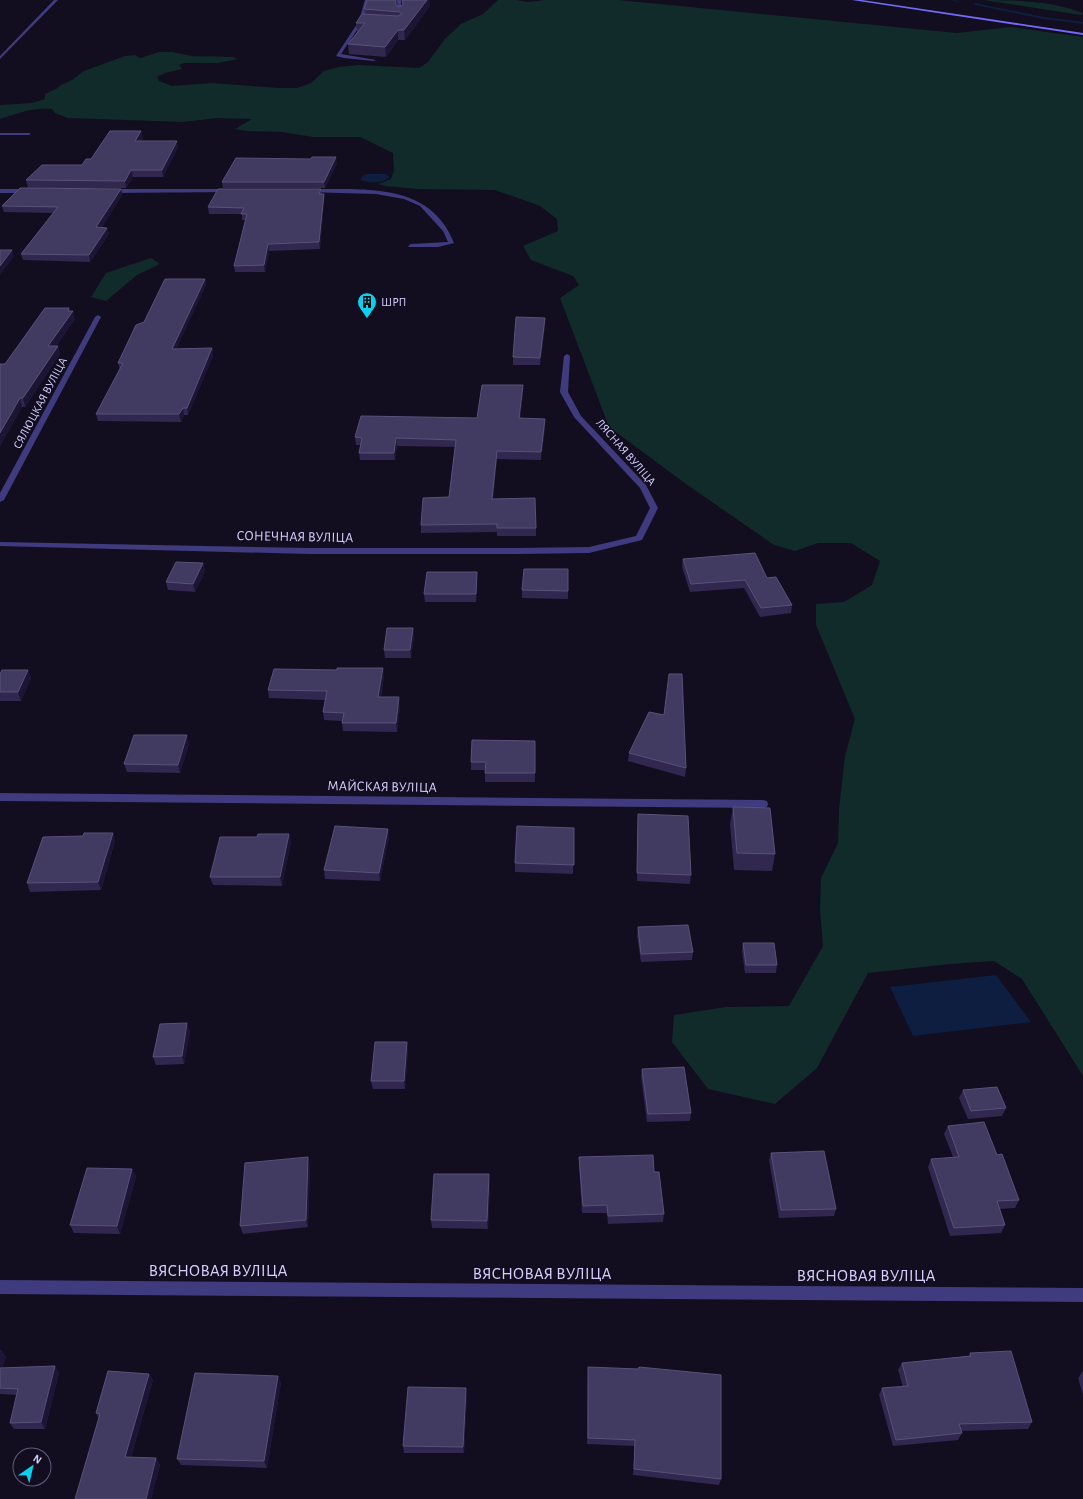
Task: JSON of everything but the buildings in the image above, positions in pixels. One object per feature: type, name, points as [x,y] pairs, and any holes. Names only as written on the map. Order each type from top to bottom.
[{"type":"street","points":[[0,58],[56,0]]},
{"type":"street","points":[[367,0],[361,21],[338,55],[374,60]]},
{"type":"street","points":[[399,0],[400,14]]},
{"type":"street","points":[[854,0],[1083,34]]},
{"type":"street","points":[[361,21],[369,21]]},
{"type":"street","points":[[0,134],[29,134]]},
{"type":"street","points":[[0,191],[39,191]]},
{"type":"street","points":[[102,191],[235,191]]},
{"type":"street","points":[[298,192],[376,192],[406,198],[422,205],[446,230],[451,243],[411,246]]},
{"type":"street","name":"СЯЛЮЦКАЯ ВУЛІЦА","points":[[0,500],[98,317]]},
{"type":"street","name":"ЛЯСНАЯ ВУЛІЦА","points":[[567,356],[564,392],[578,417],[643,487],[654,508],[640,538],[589,550]]},
{"type":"street","name":"СОНЕЧНАЯ ВУЛІЦА","points":[[0,544],[309,551],[589,550]]},
{"type":"street","name":"МАЙСКАЯ ВУЛІЦА","points":[[0,797],[763,804]]},
{"type":"street","name":"ВЯСНОВАЯ ВУЛІЦА","points":[[0,1287],[1083,1295]]},
{"type":"green space","points":[[498,0],[528,2],[545,0],[618,0],[957,33],[1011,27],[1083,37],[1083,1076],[1022,979],[994,961],[868,973],[817,1068],[775,1104],[708,1089],[672,1042],[674,1015],[726,1007],[789,1006],[823,946],[820,909],[821,878],[838,843],[839,809],[845,756],[855,719],[816,625],[816,604],[844,602],[872,585],[880,561],[851,543],[818,543],[795,551],[774,545],[686,484],[609,427],[560,298],[579,285],[573,276],[531,260],[523,246],[558,231],[557,219],[540,206],[495,190],[417,189],[378,184],[391,179],[394,170],[393,153],[360,137],[313,137],[282,132],[246,131],[235,129],[252,119],[217,118],[183,122],[68,118],[55,113],[52,109],[31,110],[0,119],[0,105],[32,103],[45,99],[45,94],[72,80],[84,71],[125,56],[135,55],[140,58],[159,52],[172,52],[192,56],[233,57],[238,59],[218,63],[184,63],[179,65],[182,69],[165,73],[157,77],[159,81],[172,86],[211,83],[297,88],[311,83],[324,71],[339,67],[359,65],[419,68],[428,62],[445,39],[461,24],[483,14]]},
{"type":"green space","points":[[984,0],[1022,1],[1047,4],[1072,9],[1083,13],[1082,15],[1074,14]]},
{"type":"green space","points":[[151,258],[160,264],[137,275],[106,301],[91,297],[106,273]]},
{"type":"water","points":[[386,174],[390,177],[384,181],[376,182],[361,180],[363,175]]},
{"type":"water","points":[[996,975],[1031,1022],[913,1036],[890,987]]},
{"type":"waterway","points":[[951,0],[958,1]]},
{"type":"waterway","points":[[975,4],[1044,18],[1083,23]]},
{"type":"place","name":"ШРП","points":[[367,319]]}]
